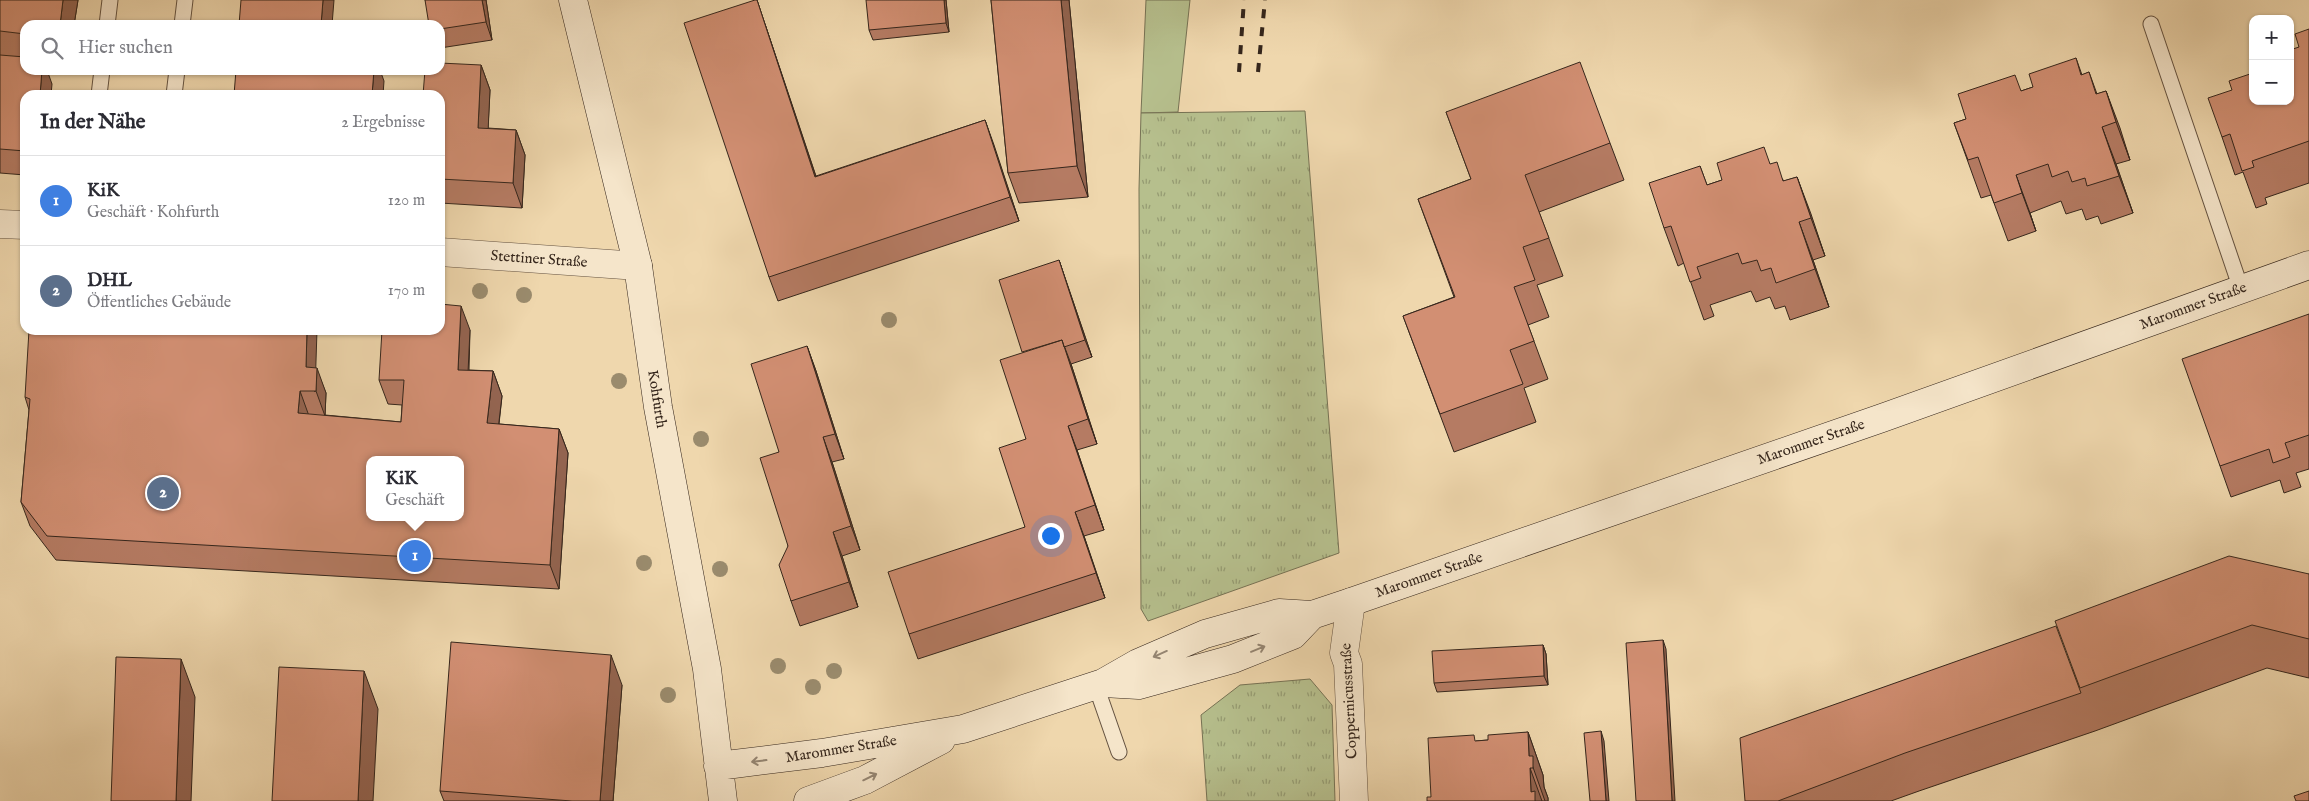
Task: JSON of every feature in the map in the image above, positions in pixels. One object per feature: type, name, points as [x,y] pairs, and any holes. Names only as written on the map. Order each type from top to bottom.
[{"type":"street","name":"Kohfurth","points":[[573,0],[638,266],[658,407],[707,669],[723,801]]},
{"type":"street","points":[[0,224],[20,225]]},
{"type":"street","name":"Stettiner Straße","points":[[445,252],[638,266]]},
{"type":"street","name":"Marommer Straße","points":[[718,766],[822,753],[963,729],[1099,685],[1138,664],[1205,634],[1279,614],[1312,615],[1351,602],[1891,415],[2309,264]]},
{"type":"street","name":"Coppernicusstraße","points":[[1351,602],[1344,653],[1348,664],[1354,801]]},
{"type":"street","name":"Marommer Straße","points":[[808,801],[865,780],[963,729]]},
{"type":"lane","points":[[108,20],[110,0]]},
{"type":"lane","points":[[183,20],[185,0]]},
{"type":"lane","points":[[2151,24],[2241,289]]},
{"type":"lane","points":[[100,90],[101,75]]},
{"type":"lane","points":[[175,90],[176,75]]},
{"type":"lane","points":[[1099,685],[1119,752]]},
{"type":"green space","points":[[1146,0],[1190,0],[1178,112],[1141,113]]},
{"type":"green space","points":[[1305,111],[1339,553],[1148,621],[1141,609],[1139,189],[1141,113]]},
{"type":"green space","points":[[1310,679],[1332,705],[1335,801],[1207,801],[1201,715],[1240,685]]},
{"type":"building","points":[[0,0],[63,0],[61,20],[20,20],[20,33],[0,31]]},
{"type":"building","points":[[241,0],[323,0],[321,20],[239,20]]},
{"type":"building","points":[[425,0],[482,0],[486,22],[445,28],[445,20],[428,20]]},
{"type":"building","points":[[757,0],[815,177],[985,120],[1010,197],[769,277],[684,23]]},
{"type":"building","points":[[866,0],[944,0],[946,23],[869,30]]},
{"type":"building","points":[[991,0],[1061,0],[1077,166],[1008,173]]},
{"type":"building","points":[[2309,29],[2309,141],[2252,161],[2254,167],[2242,171],[2230,134],[2222,137],[2208,98],[2232,90],[2229,81],[2249,74],[2249,105],[2294,105],[2294,49],[2299,47],[2295,34]]},
{"type":"building","points":[[0,55],[20,57],[20,75],[42,75],[40,90],[20,90],[20,151],[0,149]]},
{"type":"building","points":[[2076,58],[2081,75],[2089,72],[2096,94],[2106,91],[2116,122],[2102,127],[2119,176],[2087,186],[2085,178],[2072,182],[2068,171],[2052,177],[2048,164],[2016,175],[2022,193],[1994,203],[1978,157],[1968,160],[1954,123],[1966,119],[1958,94],[2015,75],[2021,91],[2033,87],[2029,74]]},
{"type":"building","points":[[1580,62],[1610,143],[1525,175],[1549,238],[1523,247],[1535,280],[1514,287],[1534,341],[1510,350],[1523,384],[1440,414],[1403,316],[1455,297],[1418,199],[1471,179],[1446,112]]},
{"type":"building","points":[[445,63],[481,65],[478,128],[516,130],[513,183],[445,179],[445,90],[423,90],[425,75],[445,75]]},
{"type":"building","points":[[236,75],[374,75],[372,90],[234,90]]},
{"type":"building","points":[[1764,147],[1770,164],[1777,162],[1783,181],[1797,177],[1811,218],[1799,222],[1815,269],[1776,283],[1771,268],[1761,271],[1757,260],[1742,264],[1738,253],[1697,267],[1701,278],[1690,282],[1671,226],[1664,228],[1649,183],[1700,166],[1707,185],[1722,180],[1717,163]]},
{"type":"building","points":[[1059,260],[1085,340],[1064,347],[1062,340],[1022,352],[999,280]]},
{"type":"building","points":[[445,304],[461,306],[458,370],[493,371],[487,423],[559,429],[550,565],[47,536],[21,502],[30,399],[25,397],[29,335],[307,335],[306,367],[317,368],[316,391],[300,391],[298,413],[401,422],[404,380],[379,380],[382,335],[445,335]]},
{"type":"building","points":[[2309,314],[2309,435],[2285,443],[2290,457],[2273,463],[2269,449],[2220,466],[2182,359]]},
{"type":"building","points":[[1062,340],[1088,419],[1068,426],[1095,505],[1075,512],[1096,573],[909,634],[888,572],[1025,527],[999,448],[1026,439],[1000,360]]},
{"type":"building","points":[[807,346],[835,434],[823,437],[851,526],[833,532],[849,582],[791,601],[779,565],[788,546],[760,458],[779,452],[751,364]]},
{"type":"building","points":[[2229,556],[2309,574],[2309,639],[2252,625],[2080,688],[2055,621]]},
{"type":"building","points":[[2056,626],[2081,693],[1905,753],[1778,801],[1745,801],[1740,738]]},
{"type":"building","points":[[1663,640],[1672,801],[1636,801],[1626,643]]},
{"type":"building","points":[[451,642],[611,655],[600,801],[572,801],[440,791]]},
{"type":"building","points":[[1543,645],[1544,676],[1434,683],[1432,651]]},
{"type":"building","points":[[116,657],[181,659],[176,801],[111,801]]},
{"type":"building","points":[[279,667],[364,671],[358,801],[272,801]]},
{"type":"building","points":[[1601,731],[1606,801],[1590,801],[1584,733]]},
{"type":"building","points":[[1528,732],[1529,756],[1533,756],[1533,768],[1530,768],[1531,792],[1535,791],[1535,801],[1427,801],[1427,797],[1431,797],[1428,738],[1474,735],[1475,741],[1488,740],[1488,735]]},
{"type":"building","points":[[2309,791],[2309,801],[2296,801],[2294,796]]},
{"type":"railway","points":[[1239,72],[1244,0]]},
{"type":"railway","points":[[1258,72],[1265,0]]},
{"type":"place","name":"DHL","points":[[163,493]]},
{"type":"place","name":"KiK","points":[[415,556]]}]
